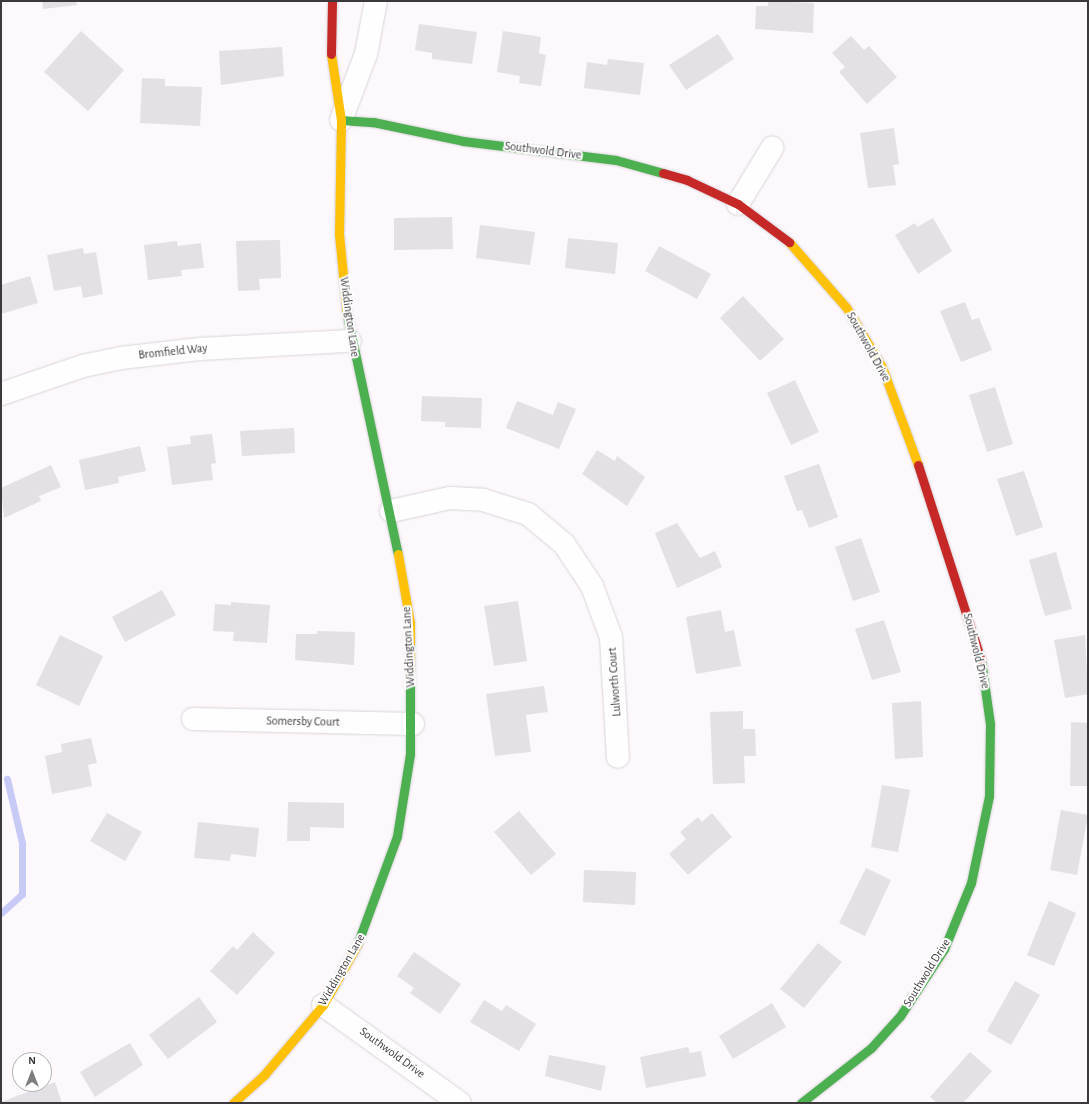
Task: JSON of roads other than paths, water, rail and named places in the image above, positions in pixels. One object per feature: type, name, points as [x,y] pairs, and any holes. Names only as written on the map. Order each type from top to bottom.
[{"type":"street","name":"Widdington Lane","points":[[233,1103],[264,1075],[323,1005],[364,932],[382,885],[407,785],[413,724],[410,623],[391,511],[350,341],[339,234],[341,120],[331,54],[332,1]]},
{"type":"street","name":"Widdington Lane","points":[[341,120],[366,54],[376,1]]},
{"type":"street","name":"Southwold Drive","points":[[341,120],[373,122],[463,140],[616,160],[687,180],[738,204],[774,229],[824,278],[882,367],[908,432],[980,657],[990,724],[992,759],[982,841],[956,926],[900,1016],[871,1048],[801,1103]]},
{"type":"street","points":[[738,204],[772,148]]},
{"type":"street","name":"Bromfield Way","points":[[1,394],[83,366],[135,356],[200,349],[350,341]]},
{"type":"street","name":"Lulworth Court","points":[[391,511],[450,498],[482,500],[528,514],[564,544],[592,586],[611,637],[618,757]]},
{"type":"street","name":"Somersby Court","points":[[193,719],[413,724]]},
{"type":"street","name":"Southwold Drive","points":[[323,1005],[460,1103]]},
{"type":"waterway","points":[[1,913],[22,894],[22,843],[7,779]]}]
